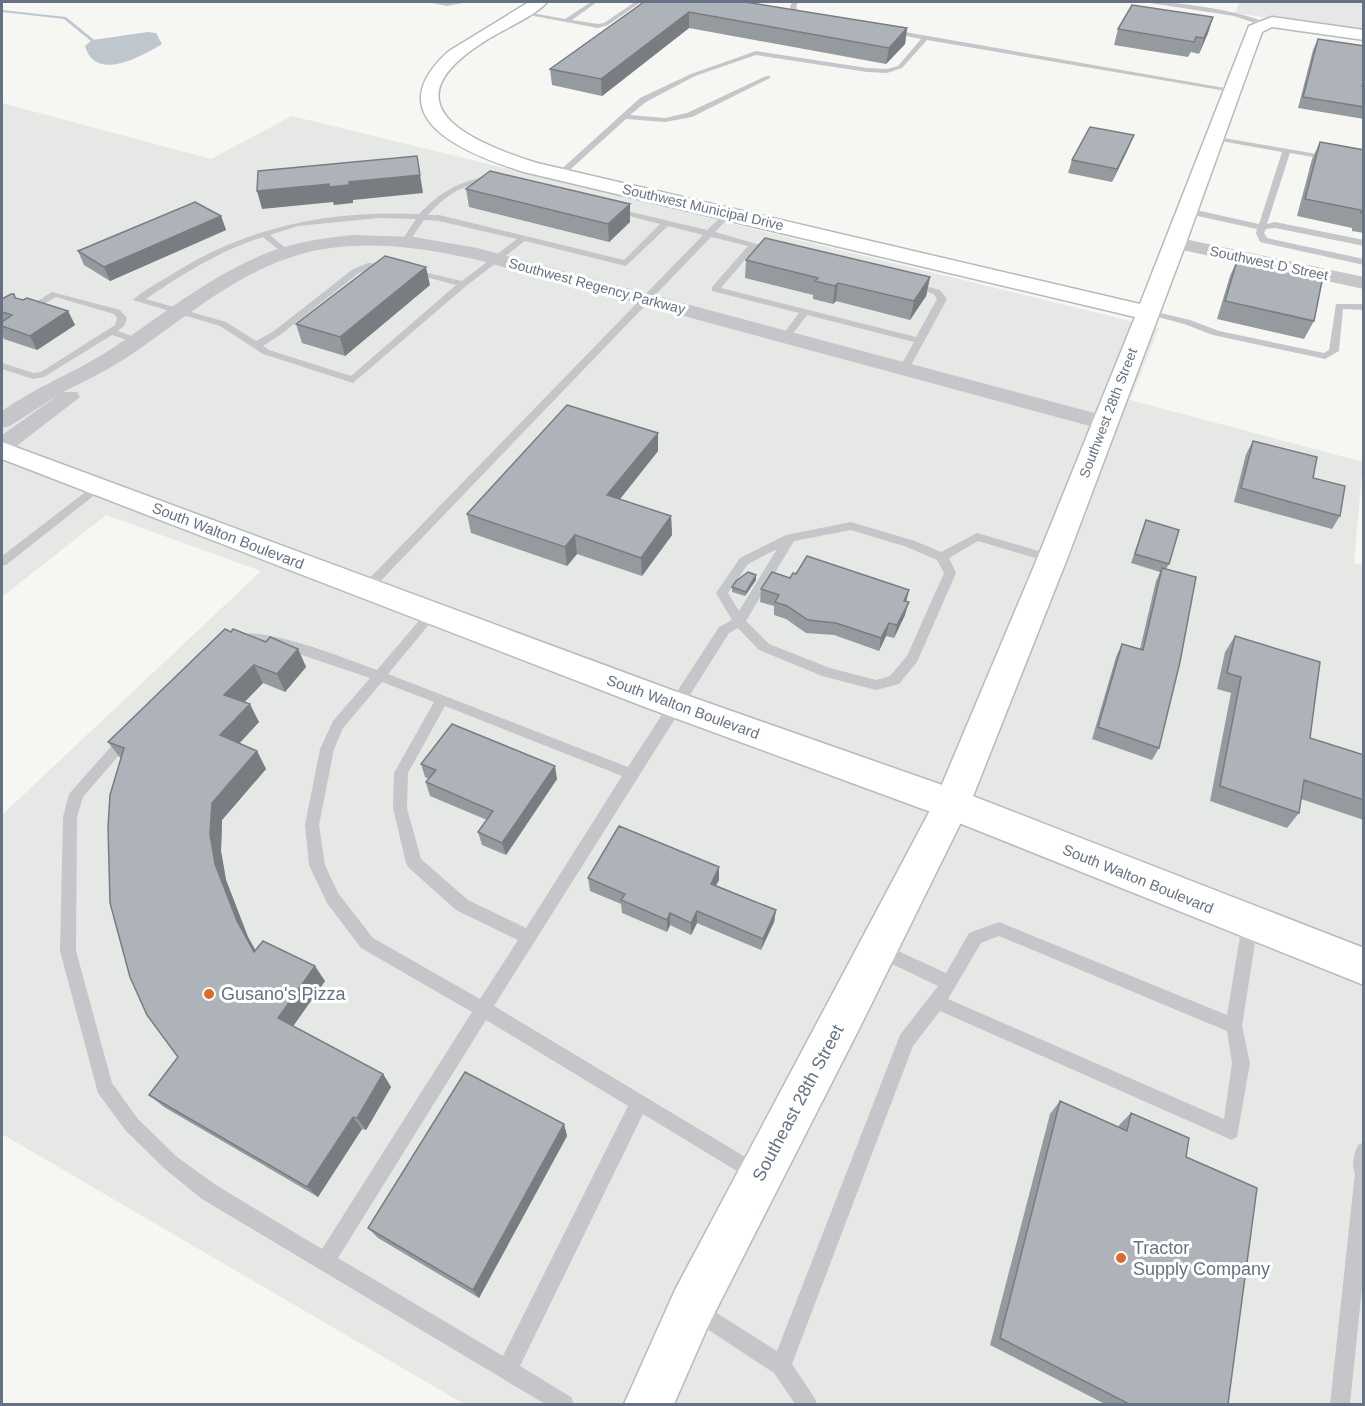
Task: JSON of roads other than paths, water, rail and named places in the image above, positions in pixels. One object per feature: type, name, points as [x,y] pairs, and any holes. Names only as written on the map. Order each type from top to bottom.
[{"type":"street","name":"Southwest Municipal Drive","points":[[539,2],[448,60],[432,81],[431,105],[437,119],[451,134],[473,148],[511,162],[560,174],[1148,313]]},
{"type":"street","points":[[1264,24],[1302,25],[1364,35]]},
{"type":"street","name":"Southwest 28th Street","points":[[952,804],[1052,559],[1175,243],[1255,29],[1264,24]]},
{"type":"street","name":"Southwest Regency Parkway","points":[[2,448],[76,391],[110,359],[235,274],[286,253],[334,241],[370,239],[406,240],[442,245],[499,259],[1105,423]]},
{"type":"street","name":"Southwest D Street","points":[[1175,243],[1364,283]]},
{"type":"street","name":"Southwest Regency Parkway","points":[[2,421],[45,392],[110,359]]},
{"type":"street","name":"South Walton Boulevard","points":[[2,448],[97,487],[432,614],[675,705],[952,804],[1250,924],[1364,967]]},
{"type":"street","name":"Southeast 28th Street","points":[[650,1404],[692,1307],[952,804]]},
{"type":"lane","points":[[430,2],[447,4],[464,2]]},
{"type":"lane","points":[[566,21],[594,2]]},
{"type":"lane","points":[[521,13],[603,25],[638,2]]},
{"type":"lane","points":[[795,2],[793,7],[796,14],[817,20]]},
{"type":"lane","points":[[1148,2],[1235,14],[1264,24]]},
{"type":"lane","points":[[882,30],[1232,90]]},
{"type":"lane","points":[[560,174],[643,100],[693,75],[750,54],[762,52],[887,72],[900,67],[926,37]]},
{"type":"lane","points":[[624,117],[658,120],[689,115],[768,77]]},
{"type":"lane","points":[[1215,138],[1364,164]]},
{"type":"lane","points":[[1287,150],[1260,233],[1263,240],[1364,262]]},
{"type":"lane","points":[[406,240],[421,216],[434,201],[467,183],[481,180],[502,181]]},
{"type":"lane","points":[[600,205],[788,254]]},
{"type":"lane","points":[[1187,211],[1262,227],[1275,225],[1364,243]]},
{"type":"lane","points":[[366,589],[729,213]]},
{"type":"lane","points":[[524,238],[463,284],[353,380],[291,361],[256,346],[223,324],[138,300],[195,263],[233,244],[297,224],[379,215],[421,216],[461,222],[626,263],[668,222]]},
{"type":"lane","points":[[264,234],[286,253]]},
{"type":"lane","points":[[753,245],[715,289],[920,341]]},
{"type":"lane","points":[[256,346],[277,333],[356,271],[368,266],[398,267],[463,284]]},
{"type":"lane","points":[[903,282],[937,292],[942,299],[904,369]]},
{"type":"lane","points":[[2,366],[33,376],[44,374],[111,332],[119,326],[122,318],[117,312],[54,294],[28,310]]},
{"type":"lane","points":[[1148,313],[1187,322],[1216,333],[1325,356],[1334,351],[1340,306],[1364,307]]},
{"type":"lane","points":[[786,337],[805,312]]},
{"type":"lane","points":[[111,332],[137,340]]},
{"type":"lane","points":[[2,562],[97,487]]},
{"type":"lane","points":[[851,525],[911,544],[942,557],[950,573],[912,659],[894,680],[876,685],[827,672],[764,647],[739,622],[722,593],[744,561],[790,538],[851,525]]},
{"type":"lane","points":[[942,557],[977,537],[1052,559]]},
{"type":"lane","points":[[325,1261],[675,705],[724,630],[739,622],[790,538]]},
{"type":"lane","points":[[432,614],[338,725],[327,749],[312,825],[317,865],[332,898],[367,943],[482,1009],[760,1176]]},
{"type":"lane","points":[[218,645],[233,638],[254,636],[380,676],[631,774]]},
{"type":"lane","points":[[442,700],[401,773],[400,808],[414,863],[462,905],[528,937]]},
{"type":"lane","points":[[139,726],[76,794],[69,817],[68,951],[104,1087],[132,1125],[171,1163],[209,1192],[564,1404]]},
{"type":"lane","points":[[937,1002],[1231,1131],[1241,1062],[1234,1026],[1250,924]]},
{"type":"lane","points":[[781,1366],[906,1041],[937,1002],[975,938],[999,929],[1234,1026]]},
{"type":"lane","points":[[877,949],[949,983]]},
{"type":"lane","points":[[507,1370],[639,1103]]},
{"type":"lane","points":[[1340,1404],[1363,1163]]},
{"type":"lane","points":[[692,1307],[781,1366],[807,1404]]},
{"type":"waterway","points":[[2,11],[65,18],[92,40]]},
{"type":"place","name":"Gusano's Pizza","points":[[209,994]]},
{"type":"place","name":"Tractor Supply Company","points":[[1121,1258]]}]
